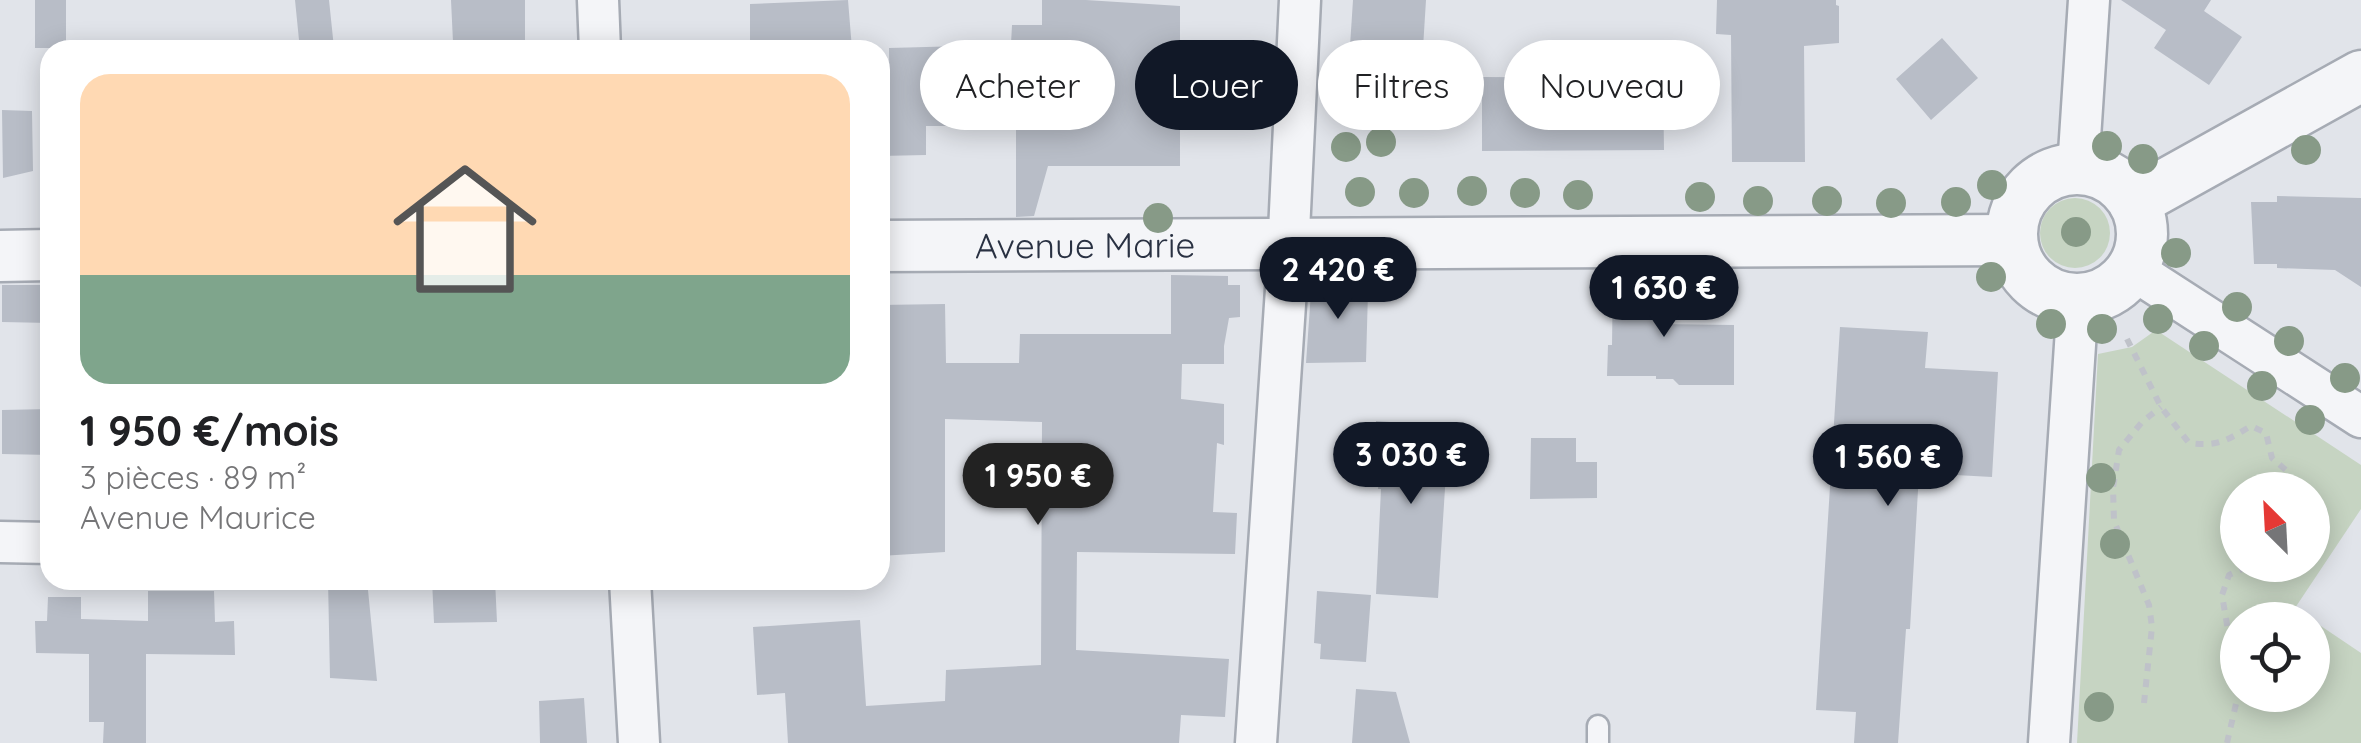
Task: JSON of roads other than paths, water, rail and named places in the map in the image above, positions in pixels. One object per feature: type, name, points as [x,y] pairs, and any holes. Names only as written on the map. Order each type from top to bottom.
[{"type":"street","points":[[598,0],[600,40]]},
{"type":"street","points":[[1256,743],[1300,0]]},
{"type":"street","points":[[2078,168],[2088,0]]},
{"type":"street","points":[[2134,202],[2361,76]]},
{"type":"street","points":[[2078,168],[2095,171],[2124,188],[2134,202],[2140,218],[2140,253],[2118,285],[2099,296],[2078,300],[2058,297],[2026,276],[2016,259],[2011,240],[2013,219],[2022,199],[2037,182],[2056,172],[2078,168]]},
{"type":"street","name":"Avenue Marie","points":[[890,246],[2011,240]]},
{"type":"street","points":[[0,256],[40,255]]},
{"type":"street","points":[[2132,269],[2361,417]]},
{"type":"street","points":[[2049,743],[2078,300]]},
{"type":"street","points":[[0,542],[40,543]]},
{"type":"street","points":[[631,590],[639,743]]}]
